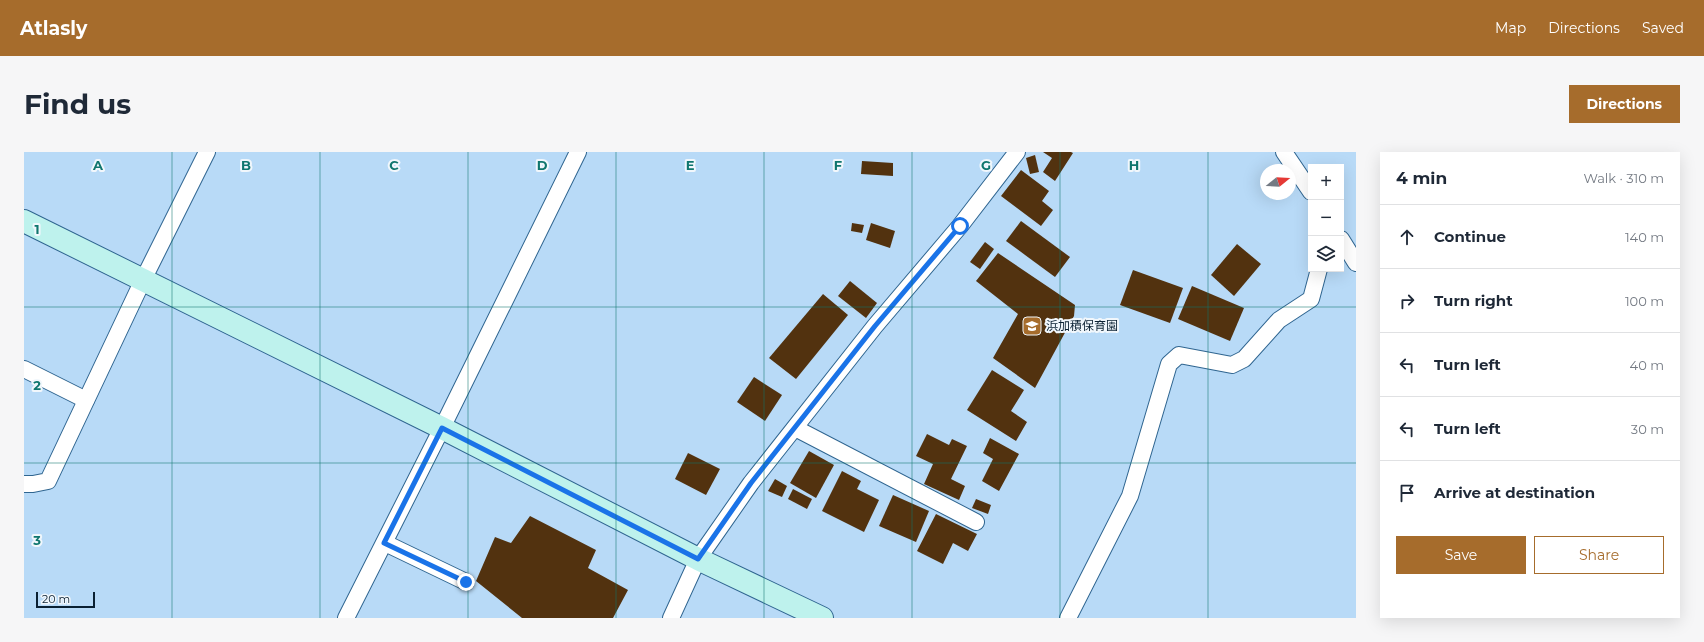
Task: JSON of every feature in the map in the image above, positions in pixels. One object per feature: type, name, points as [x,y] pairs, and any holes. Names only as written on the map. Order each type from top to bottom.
[{"type":"street","points":[[24,484],[48,481],[143,280],[207,152]]},
{"type":"street","points":[[346,618],[442,428],[578,152]]},
{"type":"street","points":[[671,618],[698,559],[751,483],[875,326],[960,226],[1017,152]]},
{"type":"street","points":[[1284,152],[1308,188]]},
{"type":"street","points":[[24,221],[442,428],[698,559],[821,618]]},
{"type":"street","points":[[1344,244],[1356,263]]},
{"type":"street","points":[[1068,618],[1130,496],[1169,364],[1179,355],[1232,365],[1244,359],[1279,320],[1311,299],[1318,272]]},
{"type":"street","points":[[24,369],[86,400]]},
{"type":"street","points":[[794,428],[976,522]]},
{"type":"street","points":[[384,543],[466,582]]},
{"type":"building","points":[[1043,152],[1073,153],[1055,181],[1043,172],[1052,158]]},
{"type":"building","points":[[1035,155],[1039,172],[1030,174],[1026,158]]},
{"type":"building","points":[[862,161],[893,163],[893,176],[861,174]]},
{"type":"building","points":[[1021,170],[1049,191],[1042,201],[1053,210],[1041,226],[1001,196]]},
{"type":"building","points":[[1021,221],[1070,257],[1055,277],[1006,241]]},
{"type":"building","points":[[852,223],[864,225],[862,233],[851,231]]},
{"type":"building","points":[[871,223],[895,231],[890,248],[866,240]]},
{"type":"building","points":[[985,242],[994,249],[980,269],[970,262]]},
{"type":"building","points":[[1237,244],[1261,264],[1234,296],[1211,275]]},
{"type":"building","points":[[998,253],[1075,305],[1074,316],[1035,388],[993,358],[1018,314],[976,281]]},
{"type":"building","points":[[1133,270],[1183,288],[1170,323],[1120,305]]},
{"type":"building","points":[[850,281],[877,303],[866,318],[838,296]]},
{"type":"building","points":[[1192,286],[1244,308],[1230,341],[1178,319]]},
{"type":"building","points":[[823,294],[848,315],[796,379],[769,358]]},
{"type":"building","points":[[992,370],[1024,390],[1011,411],[1027,422],[1016,441],[967,410]]},
{"type":"building","points":[[754,377],[782,395],[765,421],[737,402]]},
{"type":"building","points":[[927,434],[949,445],[952,439],[967,446],[951,479],[965,486],[959,500],[924,484],[933,464],[916,456]]},
{"type":"building","points":[[990,438],[1019,454],[999,491],[982,481],[993,459],[983,453]]},
{"type":"building","points":[[809,451],[834,465],[816,498],[790,483]]},
{"type":"building","points":[[688,453],[720,469],[706,495],[675,479]]},
{"type":"building","points":[[842,471],[861,481],[857,489],[879,500],[864,532],[822,511]]},
{"type":"building","points":[[775,479],[787,486],[782,497],[768,491]]},
{"type":"building","points":[[793,489],[812,499],[807,509],[788,499]]},
{"type":"building","points":[[893,495],[929,511],[916,542],[879,526]]},
{"type":"building","points":[[976,499],[991,505],[988,514],[972,508]]},
{"type":"building","points":[[936,514],[977,534],[968,551],[953,543],[943,564],[917,551]]},
{"type":"building","points":[[530,516],[596,550],[588,568],[628,590],[613,618],[522,618],[476,581],[495,537],[511,543]]},
{"type":"place","name":"浜加積保育園","points":[[1032,326]]},
{"type":"route","points":[[466,582],[384,543],[442,428],[698,559],[751,483],[875,326],[960,226]]}]
